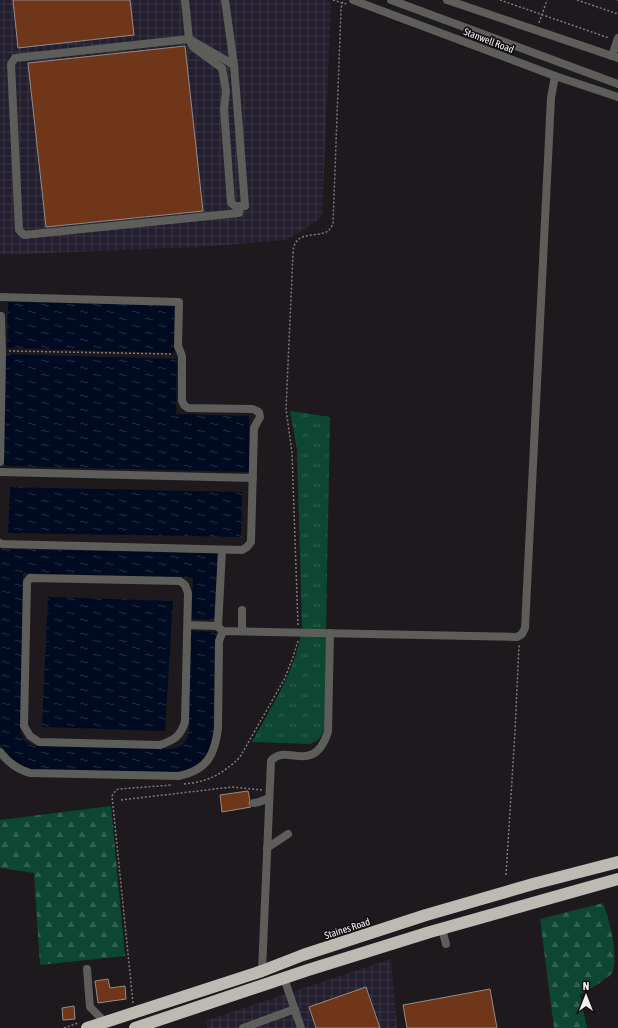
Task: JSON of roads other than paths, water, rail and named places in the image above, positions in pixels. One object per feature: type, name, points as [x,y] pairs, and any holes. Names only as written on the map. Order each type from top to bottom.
[{"type":"highway","name":"Staines Road","points":[[87,1028],[262,971],[303,955],[426,915],[533,884],[618,862]]},
{"type":"highway","points":[[135,1028],[284,978],[442,929],[618,879]]},
{"type":"street","points":[[185,0],[189,39],[193,47],[222,68],[226,91],[224,109],[231,204],[235,206],[245,206],[234,65],[225,0]]},
{"type":"street","name":"Stanwell Road","points":[[353,0],[555,76],[618,97]]},
{"type":"street","name":"Stanwell Road","points":[[391,0],[618,84]]},
{"type":"street","points":[[447,0],[615,57],[616,39]]},
{"type":"street","points":[[234,65],[189,39],[15,58],[11,64],[18,230],[24,235],[239,213],[240,206]]},
{"type":"street","points":[[188,625],[242,631],[518,636],[522,634],[525,628],[551,98],[555,76]]},
{"type":"street","points":[[0,297],[179,302],[178,346],[182,356],[182,400],[184,405],[188,408],[253,409],[259,412],[260,417],[254,428],[251,542],[242,550],[0,543]]},
{"type":"street","points":[[0,316],[2,351],[0,462]]},
{"type":"street","points":[[0,472],[253,478]]},
{"type":"street","points":[[0,752],[13,766],[30,773],[179,776],[188,774],[198,769],[207,761],[214,751],[218,728],[222,550]]},
{"type":"street","points":[[30,578],[180,581],[185,585],[188,593],[188,625],[185,722],[182,732],[174,740],[160,745],[39,742],[30,736],[24,726],[27,582],[30,578]]},
{"type":"street","points":[[242,610],[242,631]]},
{"type":"street","points":[[262,971],[271,760],[280,755],[306,757],[315,754],[320,750],[325,741],[328,732],[330,633]]},
{"type":"street","points":[[254,803],[259,802],[270,795]]},
{"type":"street","points":[[267,848],[288,834]]},
{"type":"street","points":[[442,929],[446,944]]},
{"type":"street","points":[[87,969],[90,1007],[100,1017],[102,1024]]},
{"type":"street","points":[[284,978],[301,1028]]},
{"type":"street","points":[[243,1028],[295,1009]]},
{"type":"water","points":[[8,302],[175,305],[174,353],[7,348]]},
{"type":"water","points":[[6,354],[177,359],[176,414],[249,416],[249,472],[4,466]]},
{"type":"water","points":[[10,487],[242,492],[241,537],[8,533]]},
{"type":"water","points":[[0,549],[218,553],[216,620],[191,619],[193,578],[23,573],[20,732],[24,740],[32,745],[59,747],[170,749],[180,746],[185,742],[189,732],[191,631],[216,632],[213,733],[210,748],[201,761],[187,771],[173,772],[30,770],[17,763],[9,756],[0,744]]},
{"type":"water","points":[[48,597],[173,601],[165,731],[42,727]]}]
